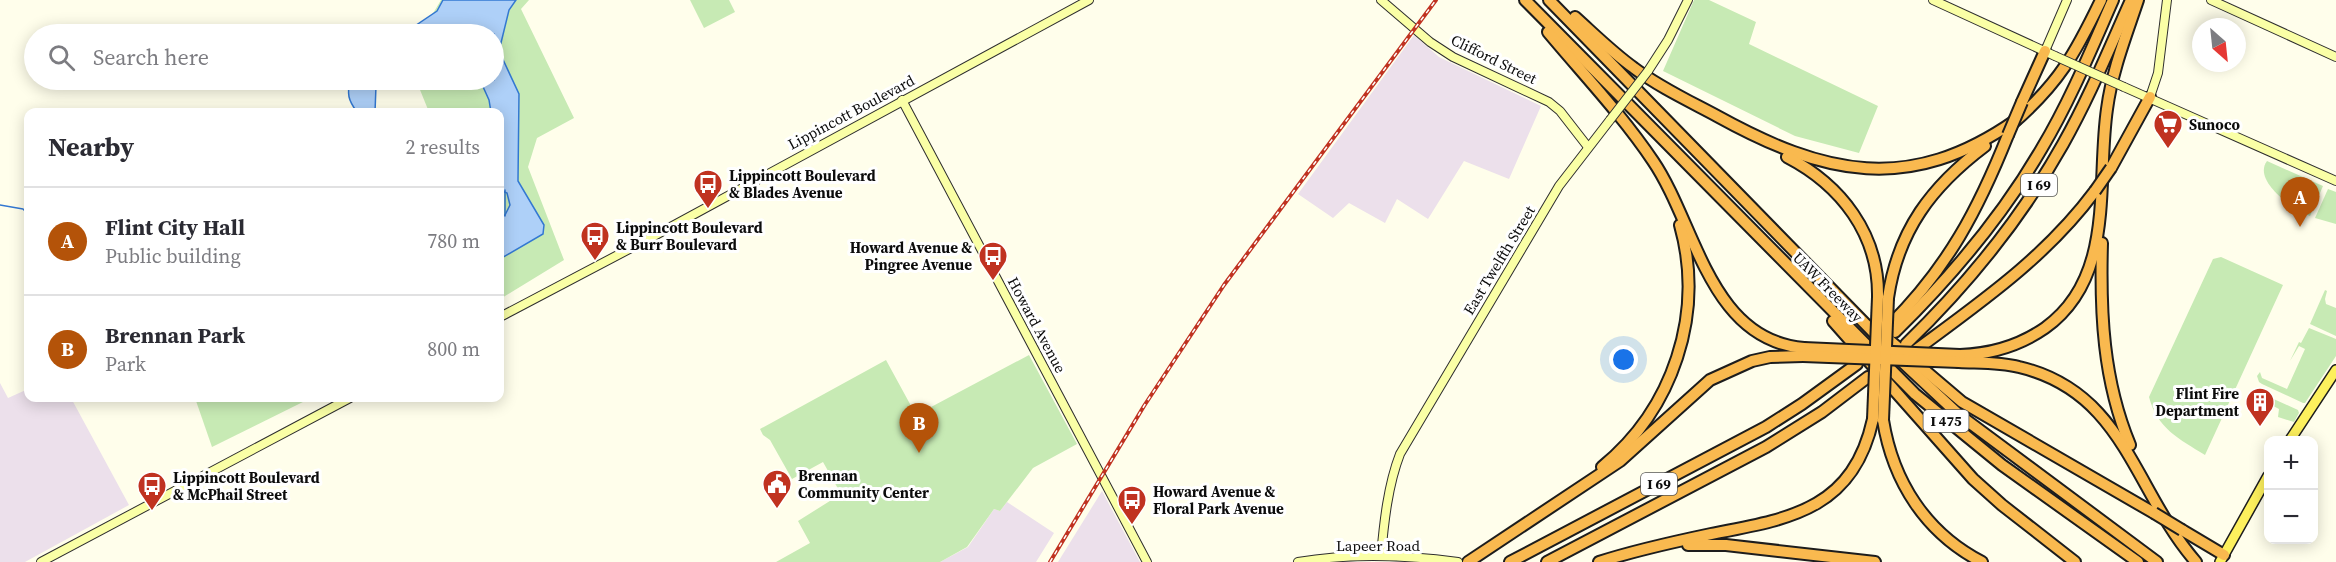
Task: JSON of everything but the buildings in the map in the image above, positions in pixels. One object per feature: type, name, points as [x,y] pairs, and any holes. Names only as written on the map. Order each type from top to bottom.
[{"type":"highway","points":[[1523,0],[1638,141],[1660,172],[1710,279],[1727,305],[1763,334],[1803,352]]},
{"type":"highway","name":"UAW Freeway","points":[[1523,0],[1900,380],[2002,465],[2138,562]]},
{"type":"highway","name":"UAW Freeway","points":[[1549,0],[1925,385],[1958,414],[2157,562]]},
{"type":"highway","points":[[1555,0],[1635,69],[1812,171],[1844,201],[1863,228],[1883,297],[1878,419],[1892,462],[1918,508],[1945,538],[1982,562]]},
{"type":"highway","points":[[1883,297],[1903,243],[1923,205],[1954,170],[2019,118],[2046,93],[2061,74],[2079,44],[2101,0]]},
{"type":"highway","name":"I 69","points":[[1510,562],[1737,443],[1802,404],[1892,329],[1960,265],[2023,180],[2063,110],[2113,0]]},
{"type":"highway","name":"I 69","points":[[1547,562],[1766,447],[1805,424],[1870,380],[1911,347],[2006,234],[2032,197],[2077,120],[2131,0]]},
{"type":"highway","points":[[1959,358],[2007,348],[2038,332],[2063,312],[2077,295],[2090,269],[2097,240],[2098,192],[2111,83],[2138,0]]},
{"type":"highway","points":[[1892,329],[1926,286],[1978,207],[2045,51]]},
{"type":"highway","points":[[1911,347],[1993,294],[2036,257],[2071,221],[2098,192],[2150,97]]},
{"type":"highway","points":[[1729,123],[1778,147],[1815,161],[1842,167],[1881,169],[1921,164],[1948,157],[1983,141],[2019,118]]},
{"type":"highway","points":[[1551,506],[1604,465],[1632,438],[1655,406],[1677,358],[1687,313],[1688,266],[1680,222],[1660,172]]},
{"type":"highway","points":[[2098,192],[2101,306],[2106,363],[2123,428],[2155,509]]},
{"type":"highway","points":[[1776,255],[1973,479],[2002,505],[2075,562]]},
{"type":"highway","points":[[1844,301],[1923,371],[1962,402],[2155,509],[2225,560]]},
{"type":"highway","points":[[1468,562],[1620,461],[1710,380],[1752,361],[1803,352],[1959,358],[2016,366],[2043,375],[2071,389],[2096,410],[2116,433],[2155,509],[2196,562]]},
{"type":"highway","points":[[1599,562],[1649,547],[1779,520],[1806,510],[1828,496],[1850,473],[1878,419]]},
{"type":"highway","points":[[1599,562],[1667,548],[1711,544],[1875,562]]},
{"type":"main road","points":[[2293,436],[2336,370]]},
{"type":"main road","points":[[2225,560],[2264,484]]},
{"type":"street","name":"Lippincott Boulevard","points":[[504,315],[1089,0]]},
{"type":"street","name":"Clifford Street","points":[[1382,0],[1430,42],[1453,57],[1549,102],[1560,111],[1588,147]]},
{"type":"street","name":"East Twelfth Street","points":[[1382,556],[1385,522],[1395,466],[1400,454],[1559,186],[1648,71],[1668,40],[1688,0]]},
{"type":"street","points":[[1933,0],[2336,181]]},
{"type":"street","points":[[2045,51],[2067,0]]},
{"type":"street","points":[[2150,97],[2159,67],[2167,0]]},
{"type":"street","points":[[2211,0],[2336,57]]},
{"type":"street","name":"Howard Avenue","points":[[902,100],[1147,562]]},
{"type":"street","points":[[41,562],[342,402]]},
{"type":"street","name":"Lapeer Road","points":[[1298,562],[1382,556],[1458,562]]},
{"type":"shaded area","points":[[1414,35],[1439,57],[1541,106],[1509,179],[1464,161],[1428,219],[1397,199],[1385,223],[1349,203],[1333,218],[1298,194]]},
{"type":"shaded area","points":[[0,383],[8,398],[24,391],[24,402],[73,402],[129,505],[25,562],[0,562]]},
{"type":"shaded area","points":[[1102,491],[1140,562],[1058,562]]},
{"type":"shaded area","points":[[1007,502],[1054,533],[1036,562],[940,562],[968,547],[994,509],[1000,511]]},
{"type":"green space","points":[[441,0],[529,0],[521,9],[574,118],[537,138],[528,167],[564,260],[504,297],[504,108],[427,108],[420,90],[504,90],[504,24],[418,24],[432,15]]},
{"type":"green space","points":[[690,0],[729,0],[735,12],[704,28]]},
{"type":"green space","points":[[1694,0],[1709,0],[1756,22],[1749,44],[1878,106],[1859,153],[1795,136],[1663,71]]},
{"type":"green space","points":[[2267,161],[2323,186],[2310,216],[2294,208],[2270,186],[2264,169]]},
{"type":"green space","points":[[2328,189],[2336,192],[2336,224],[2315,218]]},
{"type":"green space","points":[[2221,257],[2283,285],[2205,455],[2178,438],[2163,425],[2149,397],[2213,259]]},
{"type":"green space","points":[[2325,290],[2327,291],[2326,304],[2336,308],[2336,336],[2310,324]]},
{"type":"green space","points":[[2309,328],[2336,339],[2336,356],[2303,403],[2262,384],[2257,376],[2260,372],[2262,378],[2287,389],[2305,349],[2299,346],[2290,361]]},
{"type":"green space","points":[[1029,355],[1077,444],[1033,468],[1000,511],[994,509],[967,547],[940,562],[776,562],[810,543],[798,521],[841,494],[823,462],[792,479],[770,440],[763,435],[760,429],[886,360],[916,415]]},
{"type":"green space","points":[[2256,391],[2298,410],[2299,413],[2294,422],[2278,417],[2279,409],[2254,396]]},
{"type":"green space","points":[[196,402],[303,402],[212,447]]},
{"type":"water","points":[[443,0],[516,0],[509,10],[504,30],[504,24],[418,24],[437,11]]},
{"type":"water","points":[[504,62],[519,94],[518,181],[544,225],[543,234],[504,257],[504,216],[510,205],[507,193],[504,192],[504,108],[490,108],[484,90],[504,90]]},
{"type":"water","points":[[349,90],[376,90],[375,108],[354,108],[349,97]]},
{"type":"waterway","points":[[505,190],[505,216]]},
{"type":"waterway","points":[[0,205],[24,210]]},
{"type":"railway","points":[[1050,562],[1144,406],[1224,285],[1436,0]]},
{"type":"place","name":"Sunoco","points":[[2168,150]]},
{"type":"place","name":"Lippincott Boulevard & Blades Avenue","points":[[708,210]]},
{"type":"place","name":"Flint City Hall","points":[[2300,227]]},
{"type":"place","name":"Lippincott Boulevard & Burr Boulevard","points":[[595,262]]},
{"type":"place","name":"Howard Avenue & Pingree Avenue","points":[[993,282]]},
{"type":"place","name":"Flint Fire Department","points":[[2260,428]]},
{"type":"place","name":"Brennan Park","points":[[919,453]]},
{"type":"place","name":"Brennan Community Center","points":[[777,510]]},
{"type":"place","name":"Lippincott Boulevard & McPhail Street","points":[[152,512]]},
{"type":"place","name":"Howard Avenue & Floral Park Avenue","points":[[1132,526]]}]
